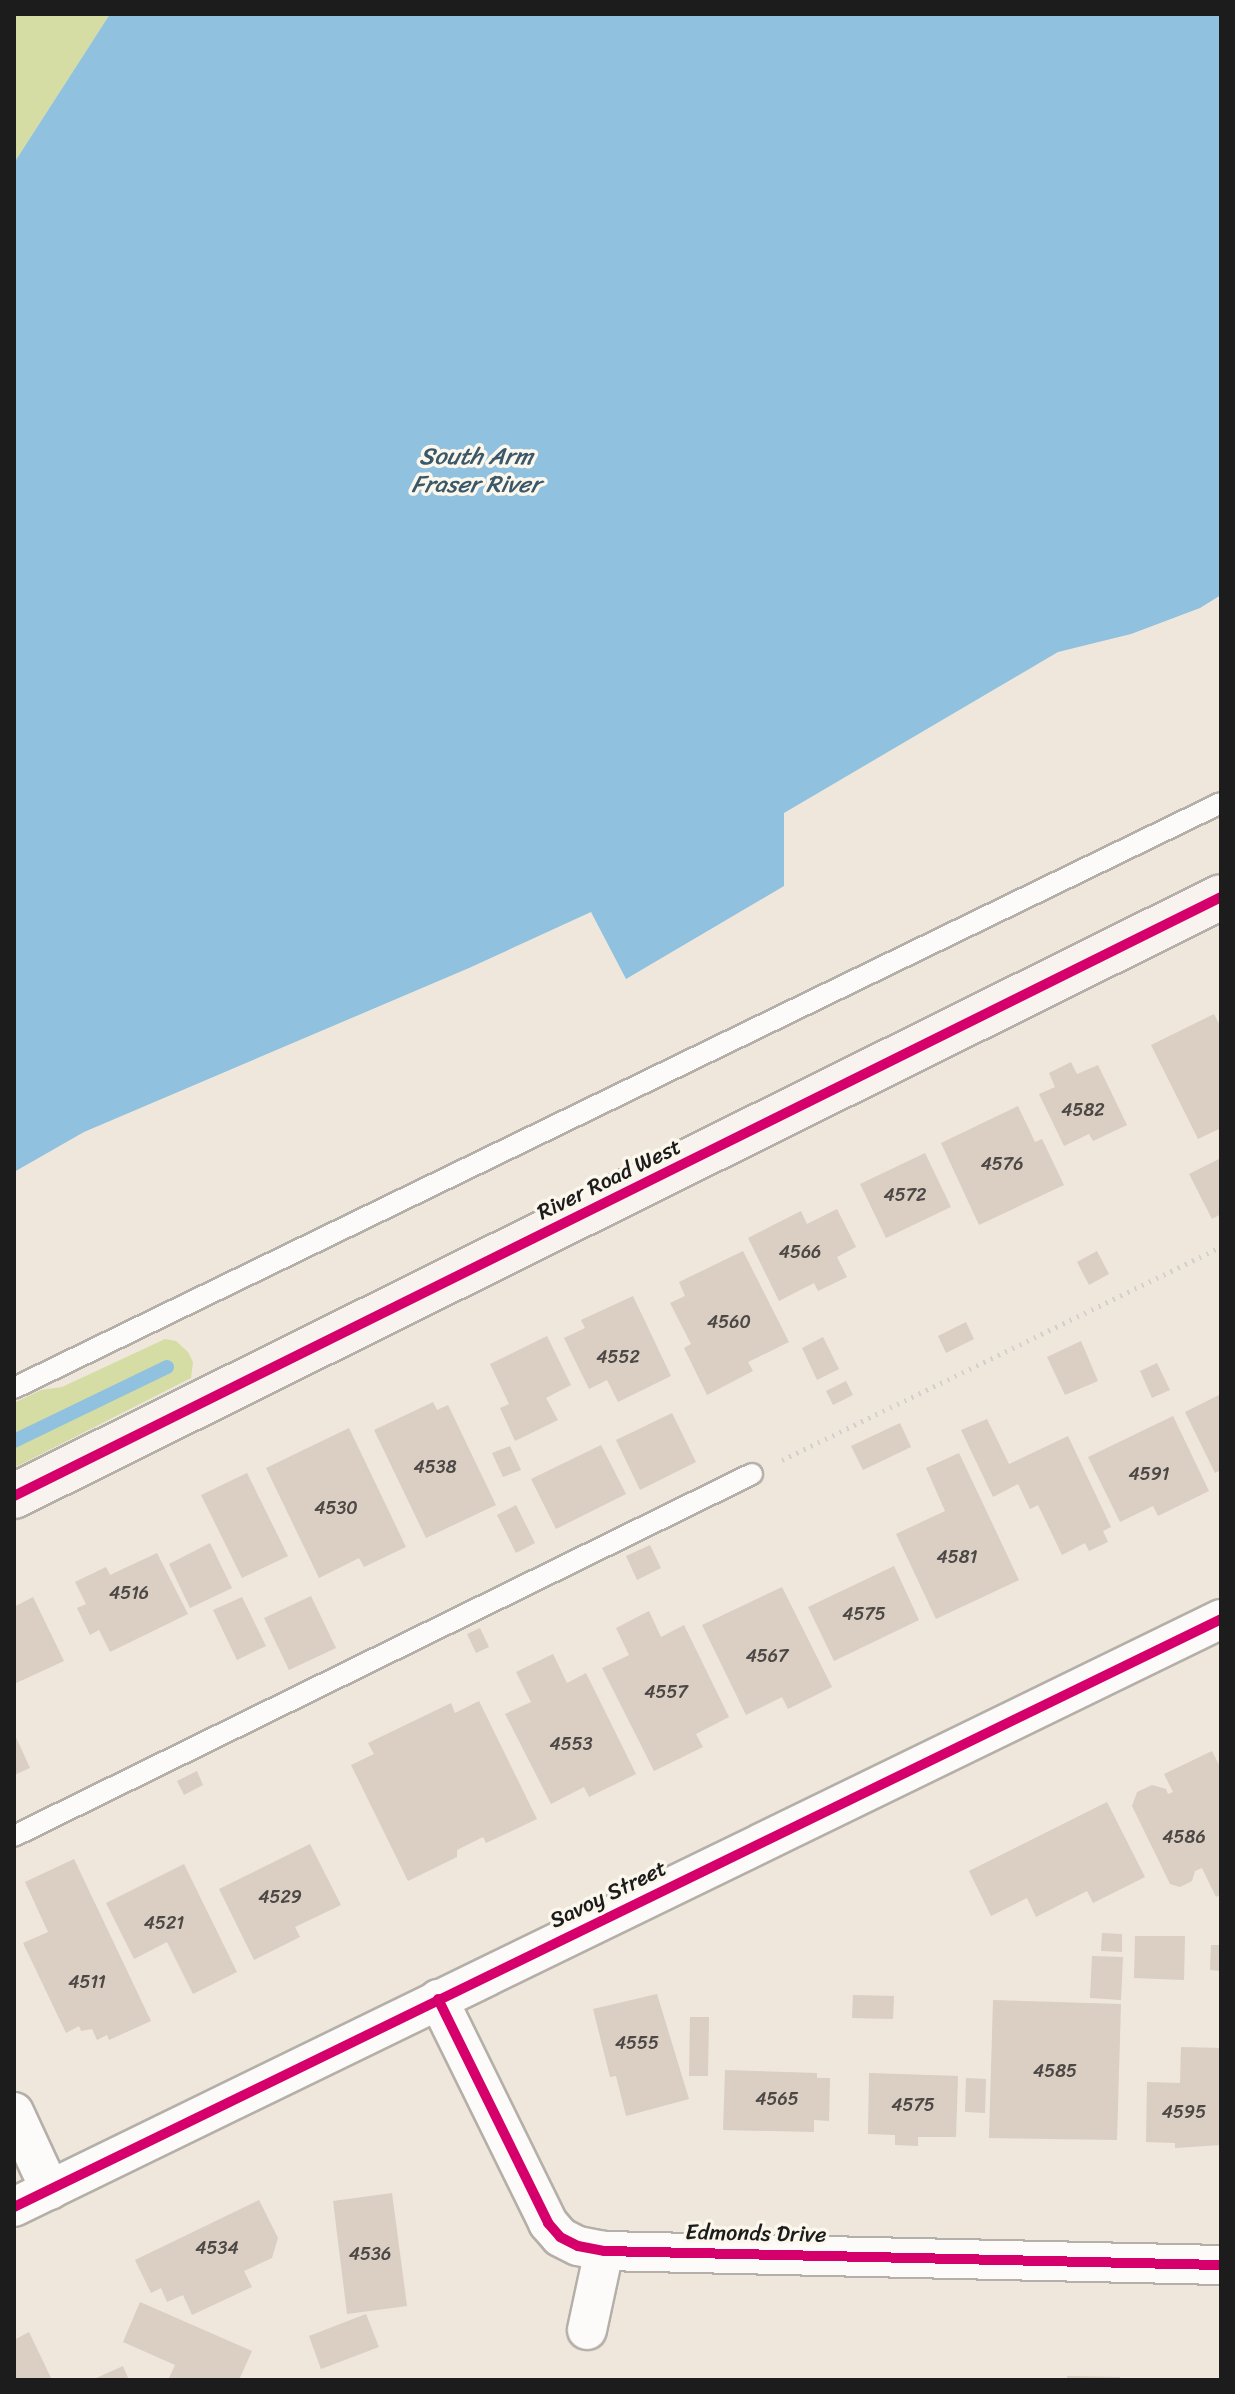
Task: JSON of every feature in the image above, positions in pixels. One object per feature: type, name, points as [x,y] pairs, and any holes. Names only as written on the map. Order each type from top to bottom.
[{"type":"main road","name":"River Road West","points":[[14,1496],[1221,897]]},
{"type":"street","name":"Savoy Street","points":[[14,2207],[1221,1619]]},
{"type":"street","name":"Edmonds Drive","points":[[438,1999],[548,2223],[560,2237],[604,2251],[1221,2265]]},
{"type":"street","points":[[14,2112],[50,2190]]},
{"type":"street","points":[[587,2330],[604,2251]]},
{"type":"lane","points":[[14,1388],[1221,803]]},
{"type":"lane","points":[[14,1836],[752,1474]]},
{"type":"path","points":[[752,1474],[1221,1247]]},
{"type":"green space","points":[[14,14],[110,14],[14,163]]},
{"type":"green space","points":[[165,1339],[176,1341],[188,1352],[193,1362],[191,1378],[14,1468],[14,1403],[41,1390],[62,1387]]},
{"type":"water","name":"South Arm Fraser River","points":[[110,14],[1221,14],[1221,595],[1200,608],[1131,634],[1058,652],[784,813],[784,886],[626,979],[591,912],[469,968],[84,1132],[14,1172],[14,163]]},
{"type":"building","points":[[1214,1014],[1221,1028],[1221,1128],[1198,1139],[1151,1045]]},
{"type":"building","points":[[1071,1062],[1077,1074],[1098,1065],[1127,1125],[1093,1141],[1089,1134],[1064,1146],[1039,1094],[1055,1087],[1049,1073]]},
{"type":"building","points":[[1018,1106],[1035,1142],[1042,1139],[1064,1185],[979,1225],[941,1143]]},
{"type":"building","points":[[925,1153],[951,1207],[886,1238],[860,1184]]},
{"type":"building","points":[[1221,1158],[1221,1214],[1212,1219],[1189,1174]]},
{"type":"building","points":[[837,1209],[856,1247],[837,1257],[847,1277],[818,1291],[814,1283],[779,1301],[748,1238],[801,1211],[807,1224]]},
{"type":"building","points":[[743,1251],[789,1342],[748,1362],[753,1371],[707,1395],[684,1348],[691,1344],[670,1303],[685,1296],[679,1282]]},
{"type":"building","points":[[1097,1251],[1109,1274],[1089,1285],[1077,1262]]},
{"type":"building","points":[[633,1296],[671,1376],[618,1402],[607,1380],[589,1389],[564,1338],[585,1328],[581,1320]]},
{"type":"building","points":[[966,1322],[974,1339],[946,1353],[938,1336]]},
{"type":"building","points":[[547,1336],[571,1385],[546,1398],[558,1420],[515,1441],[500,1408],[509,1404],[490,1364]]},
{"type":"building","points":[[823,1337],[839,1369],[817,1380],[802,1348]]},
{"type":"building","points":[[1081,1341],[1098,1381],[1065,1395],[1047,1357]]},
{"type":"building","points":[[1157,1363],[1170,1390],[1152,1398],[1140,1371]]},
{"type":"building","points":[[846,1381],[853,1395],[833,1405],[826,1391]]},
{"type":"building","points":[[1221,1394],[1221,1470],[1215,1473],[1185,1412]]},
{"type":"building","points":[[433,1402],[437,1410],[448,1405],[496,1505],[426,1538],[374,1430]]},
{"type":"building","points":[[672,1413],[696,1462],[640,1490],[616,1440]]},
{"type":"building","points":[[1173,1416],[1209,1491],[1158,1516],[1153,1506],[1120,1522],[1088,1457]]},
{"type":"building","points":[[987,1419],[1009,1464],[1068,1436],[1111,1527],[1103,1531],[1108,1542],[1089,1551],[1085,1543],[1062,1555],[1038,1505],[1030,1509],[1018,1484],[993,1497],[961,1430]]},
{"type":"building","points":[[900,1423],[911,1447],[863,1470],[851,1446]]},
{"type":"building","points":[[349,1428],[406,1547],[364,1567],[359,1558],[319,1578],[266,1468]]},
{"type":"building","points":[[601,1445],[626,1494],[556,1529],[531,1479]]},
{"type":"building","points":[[510,1446],[521,1470],[503,1477],[492,1453]]},
{"type":"building","points":[[959,1453],[1019,1580],[936,1619],[896,1534],[945,1511],[926,1468]]},
{"type":"building","points":[[247,1473],[288,1556],[242,1578],[201,1495]]},
{"type":"building","points":[[516,1505],[535,1543],[516,1553],[497,1515]]},
{"type":"building","points":[[210,1543],[232,1588],[190,1608],[169,1564]]},
{"type":"building","points":[[650,1545],[661,1568],[637,1580],[626,1556]]},
{"type":"building","points":[[157,1553],[188,1614],[110,1652],[99,1630],[90,1635],[77,1608],[86,1604],[75,1582],[106,1567],[110,1575]]},
{"type":"building","points":[[894,1566],[919,1620],[834,1661],[808,1607]]},
{"type":"building","points":[[782,1587],[832,1687],[788,1709],[782,1697],[746,1715],[702,1625]]},
{"type":"building","points":[[311,1596],[336,1648],[289,1670],[264,1618]]},
{"type":"building","points":[[33,1597],[64,1661],[14,1684],[14,1607]]},
{"type":"building","points":[[242,1597],[266,1646],[237,1660],[213,1610]]},
{"type":"building","points":[[649,1611],[661,1637],[684,1625],[729,1717],[696,1734],[703,1747],[654,1771],[602,1668],[629,1655],[616,1628]]},
{"type":"building","points":[[480,1628],[489,1647],[476,1653],[467,1634]]},
{"type":"building","points":[[553,1654],[567,1683],[586,1673],[636,1774],[589,1797],[584,1787],[551,1804],[505,1714],[531,1702],[516,1672]]},
{"type":"building","points":[[479,1701],[537,1819],[486,1843],[483,1837],[457,1850],[457,1857],[408,1881],[351,1765],[374,1754],[368,1743],[451,1703],[455,1713]]},
{"type":"building","points":[[14,1733],[30,1768],[14,1775]]},
{"type":"building","points":[[1212,1751],[1221,1769],[1221,1894],[1216,1897],[1202,1868],[1195,1871],[1192,1881],[1180,1887],[1170,1884],[1132,1806],[1137,1792],[1152,1785],[1166,1789],[1168,1794],[1173,1792],[1164,1774]]},
{"type":"building","points":[[197,1771],[203,1785],[184,1795],[177,1781]]},
{"type":"building","points":[[1107,1802],[1145,1877],[1093,1903],[1087,1891],[1036,1917],[1027,1898],[991,1916],[969,1871]]},
{"type":"building","points":[[310,1844],[341,1905],[295,1927],[300,1937],[254,1960],[219,1889]]},
{"type":"building","points":[[74,1859],[151,2021],[109,2040],[107,2035],[97,2040],[92,2029],[81,2031],[79,2026],[66,2033],[23,1943],[48,1932],[25,1882]]},
{"type":"building","points":[[184,1864],[237,1972],[193,1994],[167,1942],[134,1959],[106,1903]]},
{"type":"building","points":[[1102,1933],[1122,1934],[1122,1952],[1101,1951]]},
{"type":"building","points":[[1135,1936],[1185,1936],[1184,1980],[1134,1978]]},
{"type":"building","points":[[1211,1945],[1221,1945],[1221,1971],[1210,1970]]},
{"type":"building","points":[[1092,1956],[1123,1957],[1121,2000],[1090,1998]]},
{"type":"building","points":[[657,1994],[689,2099],[626,2116],[616,2076],[610,2077],[593,2009]]},
{"type":"building","points":[[853,1995],[894,1996],[893,2019],[852,2018]]},
{"type":"building","points":[[993,2000],[1121,2004],[1117,2140],[989,2138]]},
{"type":"building","points":[[690,2017],[709,2017],[708,2076],[689,2076]]},
{"type":"building","points":[[1181,2047],[1221,2048],[1221,2145],[1175,2148],[1175,2143],[1146,2142],[1147,2082],[1180,2083]]},
{"type":"building","points":[[725,2070],[817,2073],[817,2078],[830,2078],[829,2121],[814,2120],[814,2132],[723,2130]]},
{"type":"building","points":[[869,2073],[958,2076],[956,2137],[918,2137],[918,2146],[895,2145],[895,2135],[868,2134]]},
{"type":"building","points":[[966,2078],[986,2079],[985,2113],[965,2112]]},
{"type":"building","points":[[392,2193],[407,2306],[347,2314],[333,2201]]},
{"type":"building","points":[[259,2200],[278,2238],[272,2258],[244,2271],[252,2287],[192,2315],[183,2295],[167,2302],[161,2288],[151,2293],[135,2260]]},
{"type":"building","points":[[140,2302],[252,2351],[239,2380],[168,2380],[175,2365],[123,2342]]},
{"type":"building","points":[[366,2314],[379,2347],[321,2369],[309,2336]]},
{"type":"building","points":[[29,2332],[52,2380],[14,2380],[14,2340]]},
{"type":"building","points":[[123,2366],[129,2380],[92,2380]]},
{"type":"building","points":[[1067,2376],[1120,2377],[1120,2380],[1067,2380]]},
{"type":"waterway","points":[[14,1441],[167,1367]]},
{"type":"cycle path","points":[[14,1496],[1221,897]]},
{"type":"cycle path","points":[[14,2207],[1221,1619]]},
{"type":"cycle path","points":[[438,1999],[548,2223],[560,2237],[578,2246],[604,2251],[1221,2265]]}]
